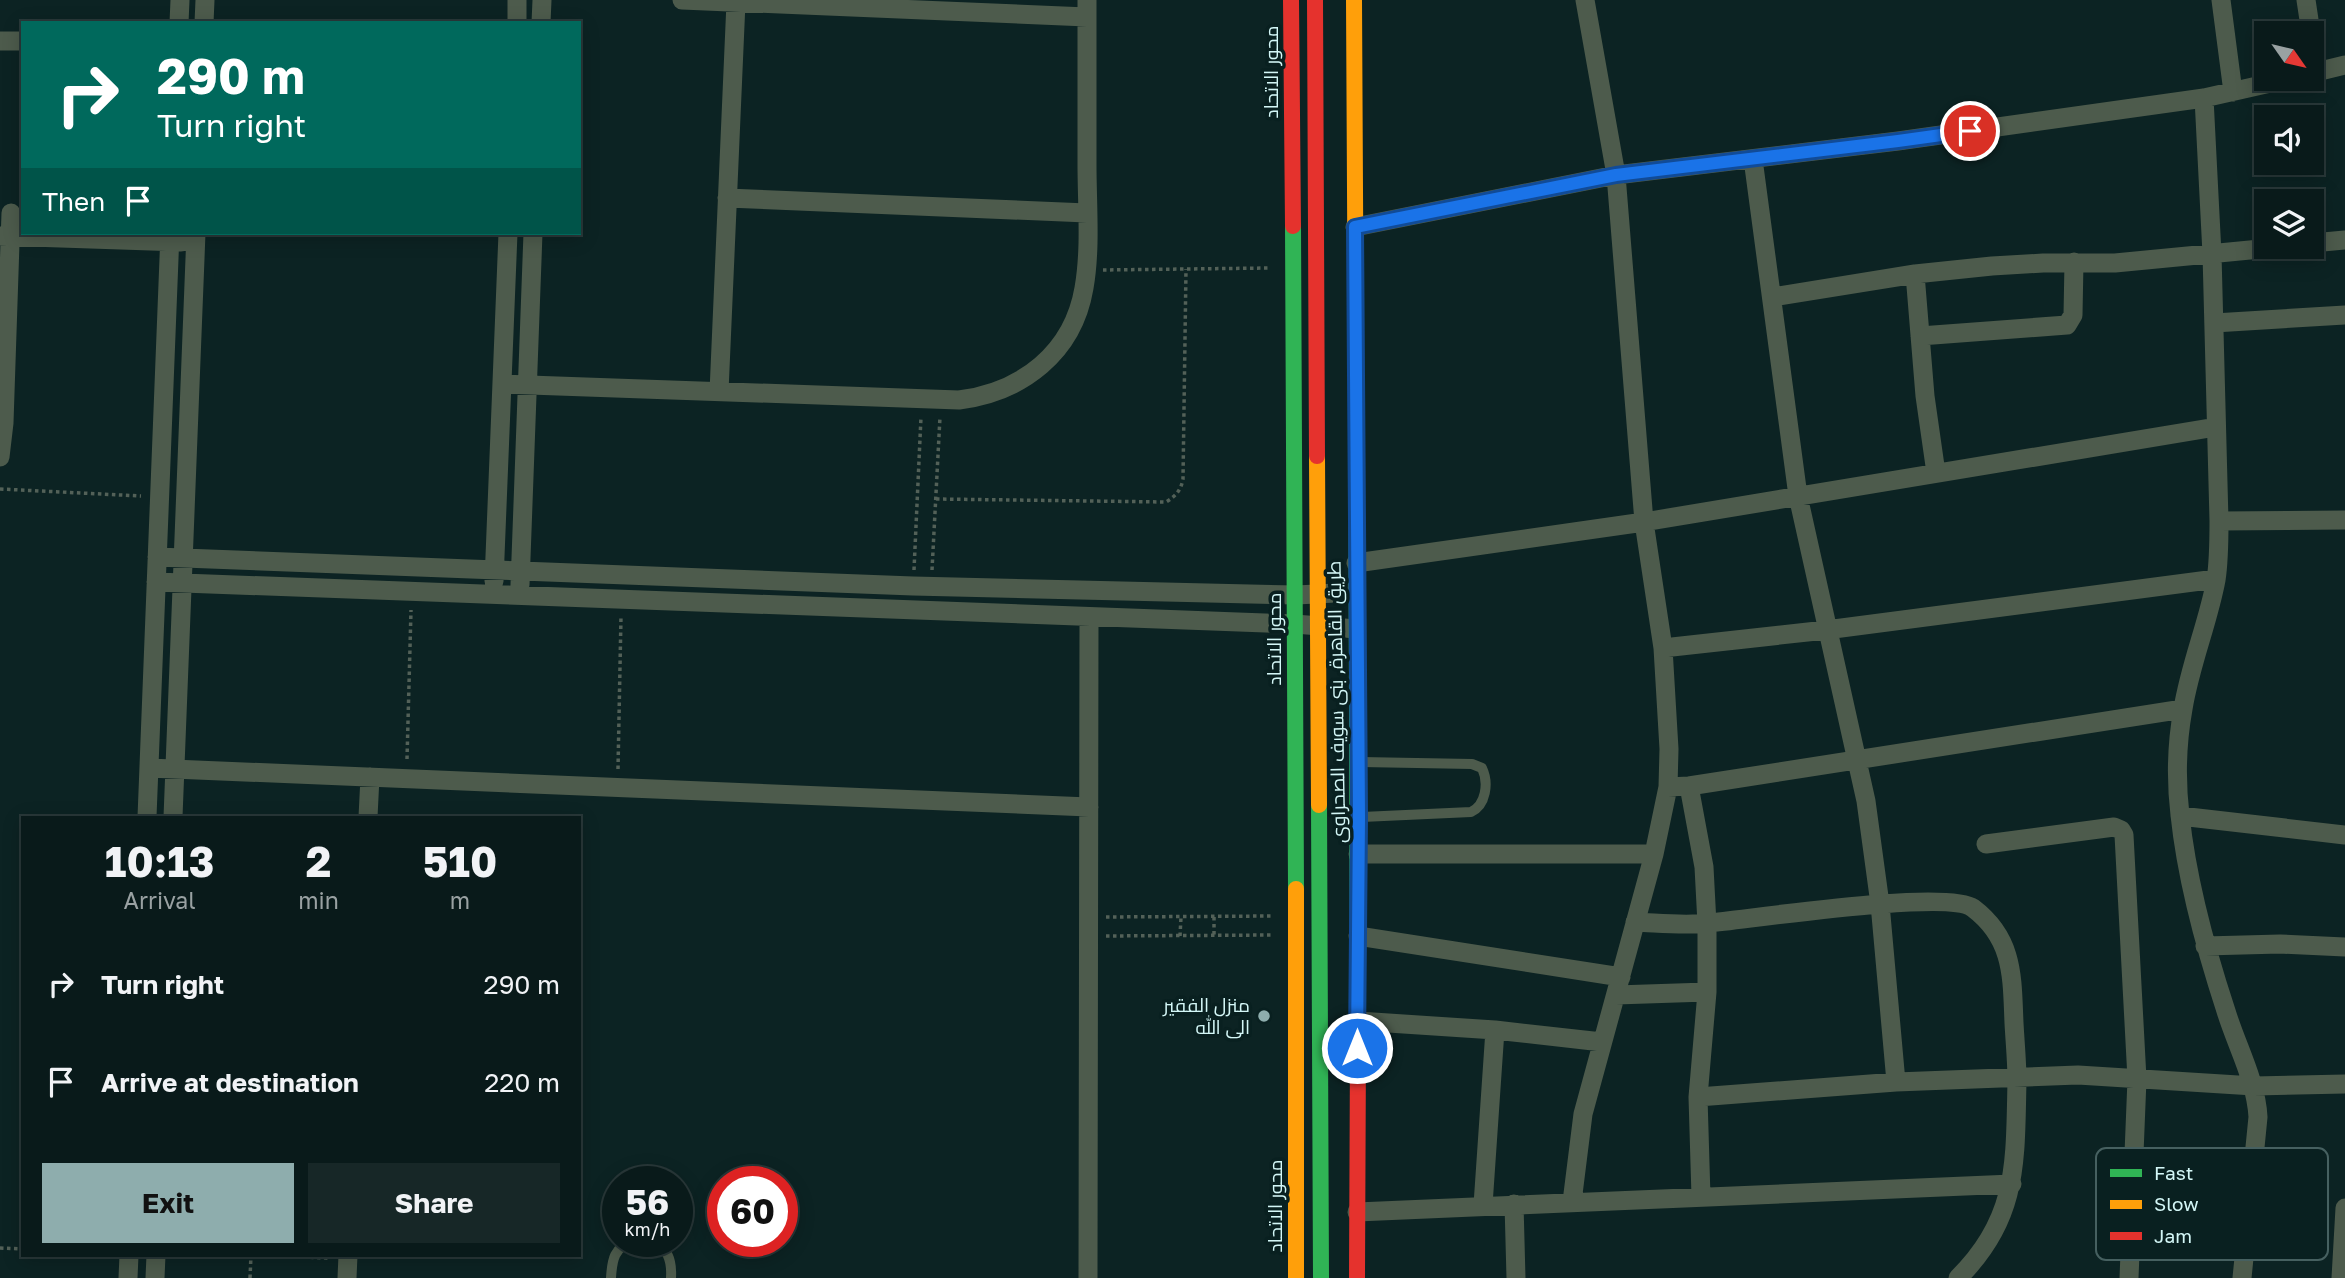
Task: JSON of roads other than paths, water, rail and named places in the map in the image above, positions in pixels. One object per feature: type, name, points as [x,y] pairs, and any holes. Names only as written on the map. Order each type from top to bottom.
[{"type":"street","points":[[179,21],[180,0]]},
{"type":"street","points":[[204,21],[205,0]]},
{"type":"street","points":[[516,21],[517,0]]},
{"type":"street","points":[[541,21],[542,0]]},
{"type":"street","points":[[502,384],[932,399],[977,398],[1011,386],[1041,366],[1054,353],[1073,323],[1084,288],[1086,270],[1087,8],[682,0]]},
{"type":"street","name":"محور الاتحاد","points":[[1292,0],[1296,595],[1296,1278]]},
{"type":"street","points":[[1315,0],[1321,1278]]},
{"type":"street","name":"طريق القاهرة, بنى سويف الصحراوى","points":[[1354,0],[1359,817],[1357,1278]]},
{"type":"street","points":[[1573,1202],[1583,1114],[1654,854],[1668,787],[1669,749],[1663,648],[1644,522],[1616,175],[1585,0]]},
{"type":"street","points":[[2221,0],[2233,92]]},
{"type":"street","points":[[2306,0],[2309,21]]},
{"type":"street","points":[[719,391],[736,2]]},
{"type":"street","points":[[0,41],[21,41]]},
{"type":"street","points":[[2324,70],[2345,65]]},
{"type":"street","points":[[1355,227],[1616,175],[1898,141],[2204,98],[2254,87]]},
{"type":"street","points":[[2204,98],[2212,254],[2219,521],[2216,579],[2183,709],[2178,789],[2180,817],[2204,946],[2229,1023],[2254,1086],[2258,1117],[2255,1148]]},
{"type":"street","points":[[1753,159],[1798,496],[1858,761],[1880,904],[1896,1082]]},
{"type":"street","points":[[727,198],[1087,213]]},
{"type":"street","points":[[0,457],[4,431],[1,405],[5,236],[11,213]]},
{"type":"street","points":[[494,595],[508,235]]},
{"type":"street","points":[[519,596],[533,235]]},
{"type":"street","points":[[5,236],[195,238],[173,816]]},
{"type":"street","points":[[147,816],[170,237]]},
{"type":"street","points":[[2324,242],[2345,240]]},
{"type":"street","points":[[1772,297],[1915,274],[1992,266],[2115,262],[2254,250]]},
{"type":"street","points":[[1920,336],[2067,326],[2073,315],[2074,262]]},
{"type":"street","points":[[1915,274],[1936,473]]},
{"type":"street","points":[[2214,323],[2345,315]]},
{"type":"street","points":[[1356,563],[1644,522],[2216,427]]},
{"type":"street","points":[[2219,521],[2345,520]]},
{"type":"street","points":[[157,557],[922,586],[1296,595],[1356,592]]},
{"type":"street","points":[[1663,648],[2216,579]]},
{"type":"street","points":[[156,582],[1356,629]]},
{"type":"street","points":[[1088,1278],[1089,618]]},
{"type":"street","points":[[1668,787],[1858,761],[2183,709]]},
{"type":"street","points":[[149,768],[1089,807]]},
{"type":"street","points":[[368,816],[370,778]]},
{"type":"street","points":[[1689,786],[1704,867],[1707,923],[1707,992],[1698,1097],[1701,1197]]},
{"type":"street","points":[[2180,817],[2345,835]]},
{"type":"street","points":[[1986,844],[2114,827],[2124,835],[2137,1079],[2134,1148]]},
{"type":"street","points":[[1358,854],[1654,854]]},
{"type":"street","points":[[1635,922],[1707,923],[1880,904],[1962,902],[1973,908],[1988,923],[2005,947],[2012,967],[2017,1076],[2012,1184],[1992,1235],[1958,1278]]},
{"type":"street","points":[[1358,936],[1618,986],[1707,992]]},
{"type":"street","points":[[2204,946],[2280,944],[2345,947]]},
{"type":"street","points":[[1358,1021],[1495,1030],[1602,1042]]},
{"type":"street","points":[[1483,1205],[1495,1030]]},
{"type":"street","points":[[1698,1097],[2017,1076],[2078,1075],[2254,1086],[2345,1084]]},
{"type":"street","points":[[1357,1212],[2012,1184]]},
{"type":"street","points":[[1514,1204],[1516,1278]]},
{"type":"street","points":[[2341,1278],[2345,1208]]},
{"type":"street","points":[[128,1278],[129,1257]]},
{"type":"street","points":[[155,1278],[156,1257]]},
{"type":"street","points":[[2129,1278],[2130,1260]]},
{"type":"street","points":[[2242,1278],[2244,1260]]},
{"type":"lane","points":[[1358,762],[1472,764],[1482,768],[1485,776],[1483,802],[1471,812],[1359,817]]},
{"type":"lane","points":[[611,1278],[614,1257]]},
{"type":"lane","points":[[669,1257],[672,1263],[671,1278]]},
{"type":"place","name":"منزل الفقير الى الله","points":[[1264,1016]]}]
